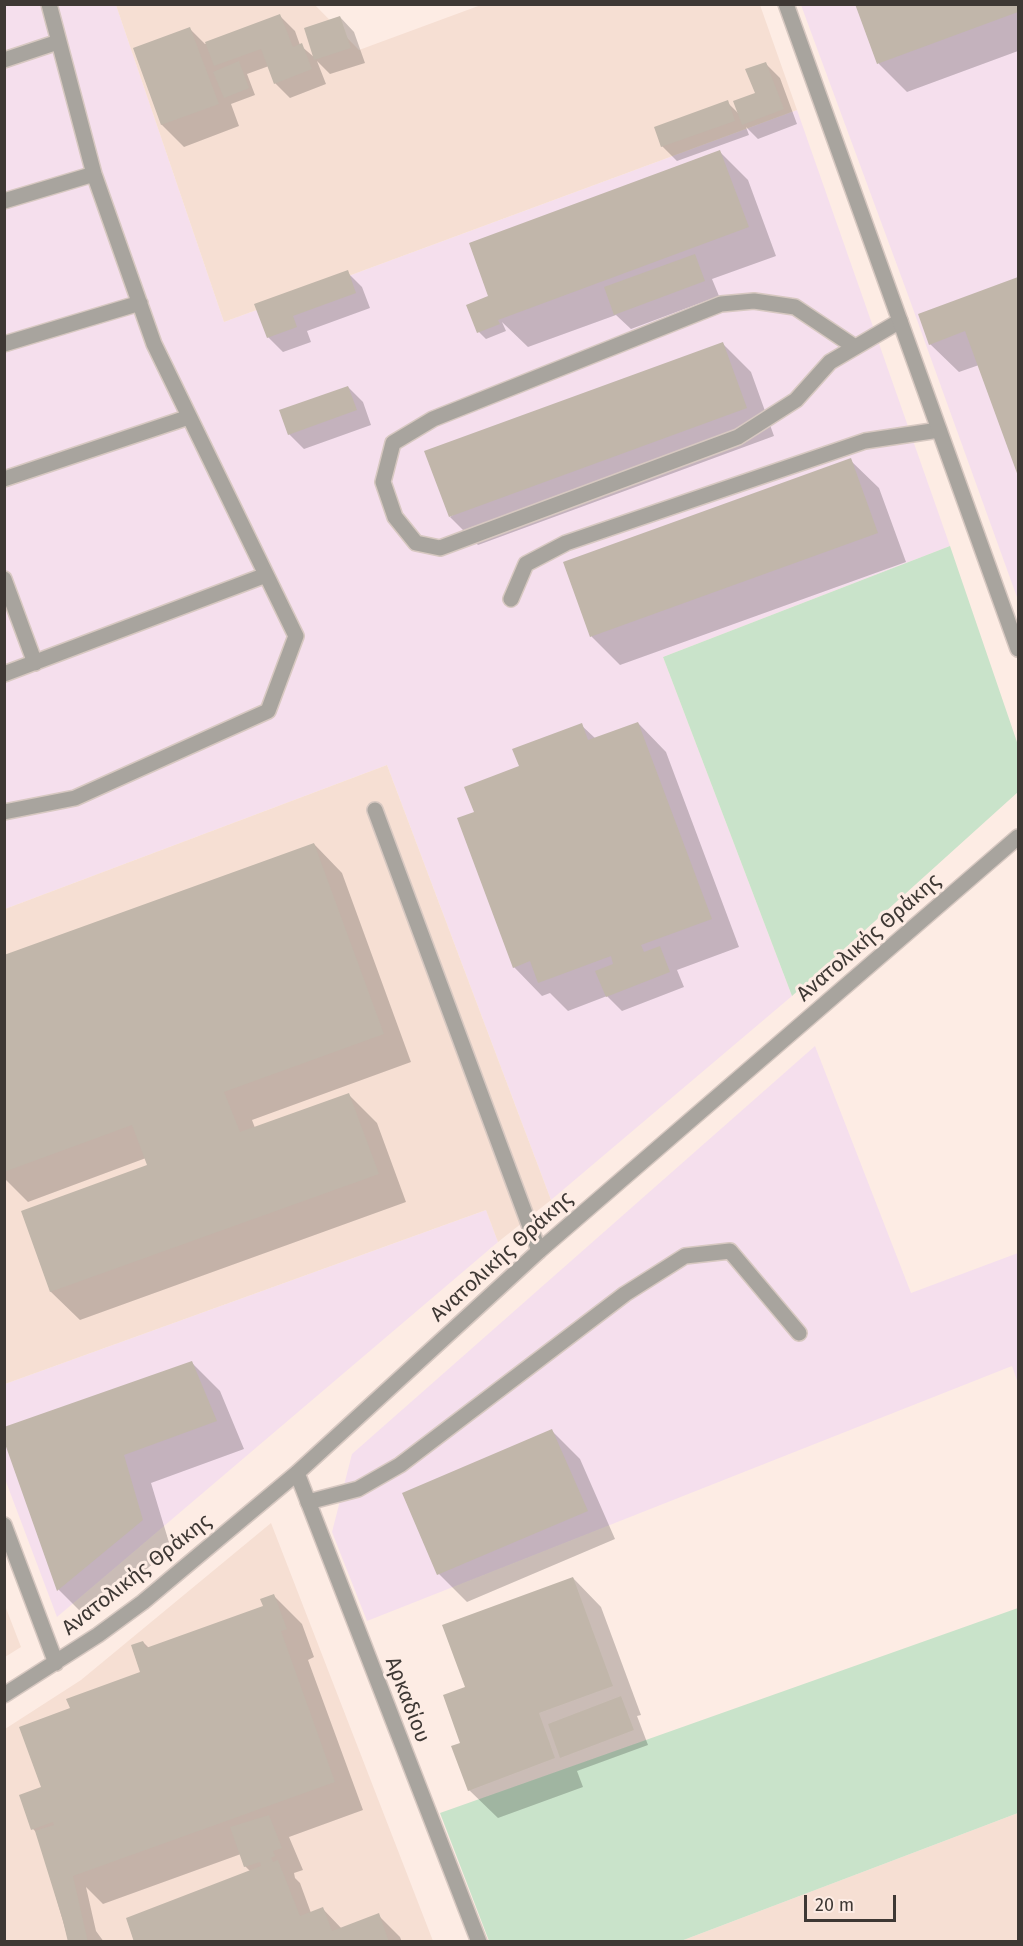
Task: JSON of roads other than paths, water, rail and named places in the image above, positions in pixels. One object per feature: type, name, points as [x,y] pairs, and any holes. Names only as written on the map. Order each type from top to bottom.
[{"type":"street","points":[[4,812],[75,798],[268,711],[296,636],[154,344],[94,174],[49,4]]},
{"type":"street","points":[[786,4],[1018,649]]},
{"type":"street","points":[[4,60],[58,42]]},
{"type":"street","points":[[4,201],[94,174]]},
{"type":"street","points":[[855,347],[795,307],[754,301],[721,304],[433,419],[393,443],[383,482],[394,517],[416,543],[440,548],[738,437],[796,400],[830,362],[900,321]]},
{"type":"street","points":[[4,344],[140,303]]},
{"type":"street","points":[[4,479],[189,417]]},
{"type":"street","points":[[511,599],[526,564],[566,543],[865,441],[939,430]]},
{"type":"street","points":[[4,674],[266,575]]},
{"type":"street","points":[[4,579],[35,663]]},
{"type":"street","points":[[375,810],[538,1251]]},
{"type":"street","name":"Ανατολικής Θράκης","points":[[4,1695],[56,1663],[143,1602],[297,1473],[538,1251],[1018,837]]},
{"type":"street","points":[[308,1502],[358,1489],[400,1465],[625,1294],[685,1256],[730,1251],[798,1333]]},
{"type":"street","name":"Αρκαδίου","points":[[297,1473],[479,1941]]},
{"type":"street","points":[[4,1525],[56,1663]]}]
